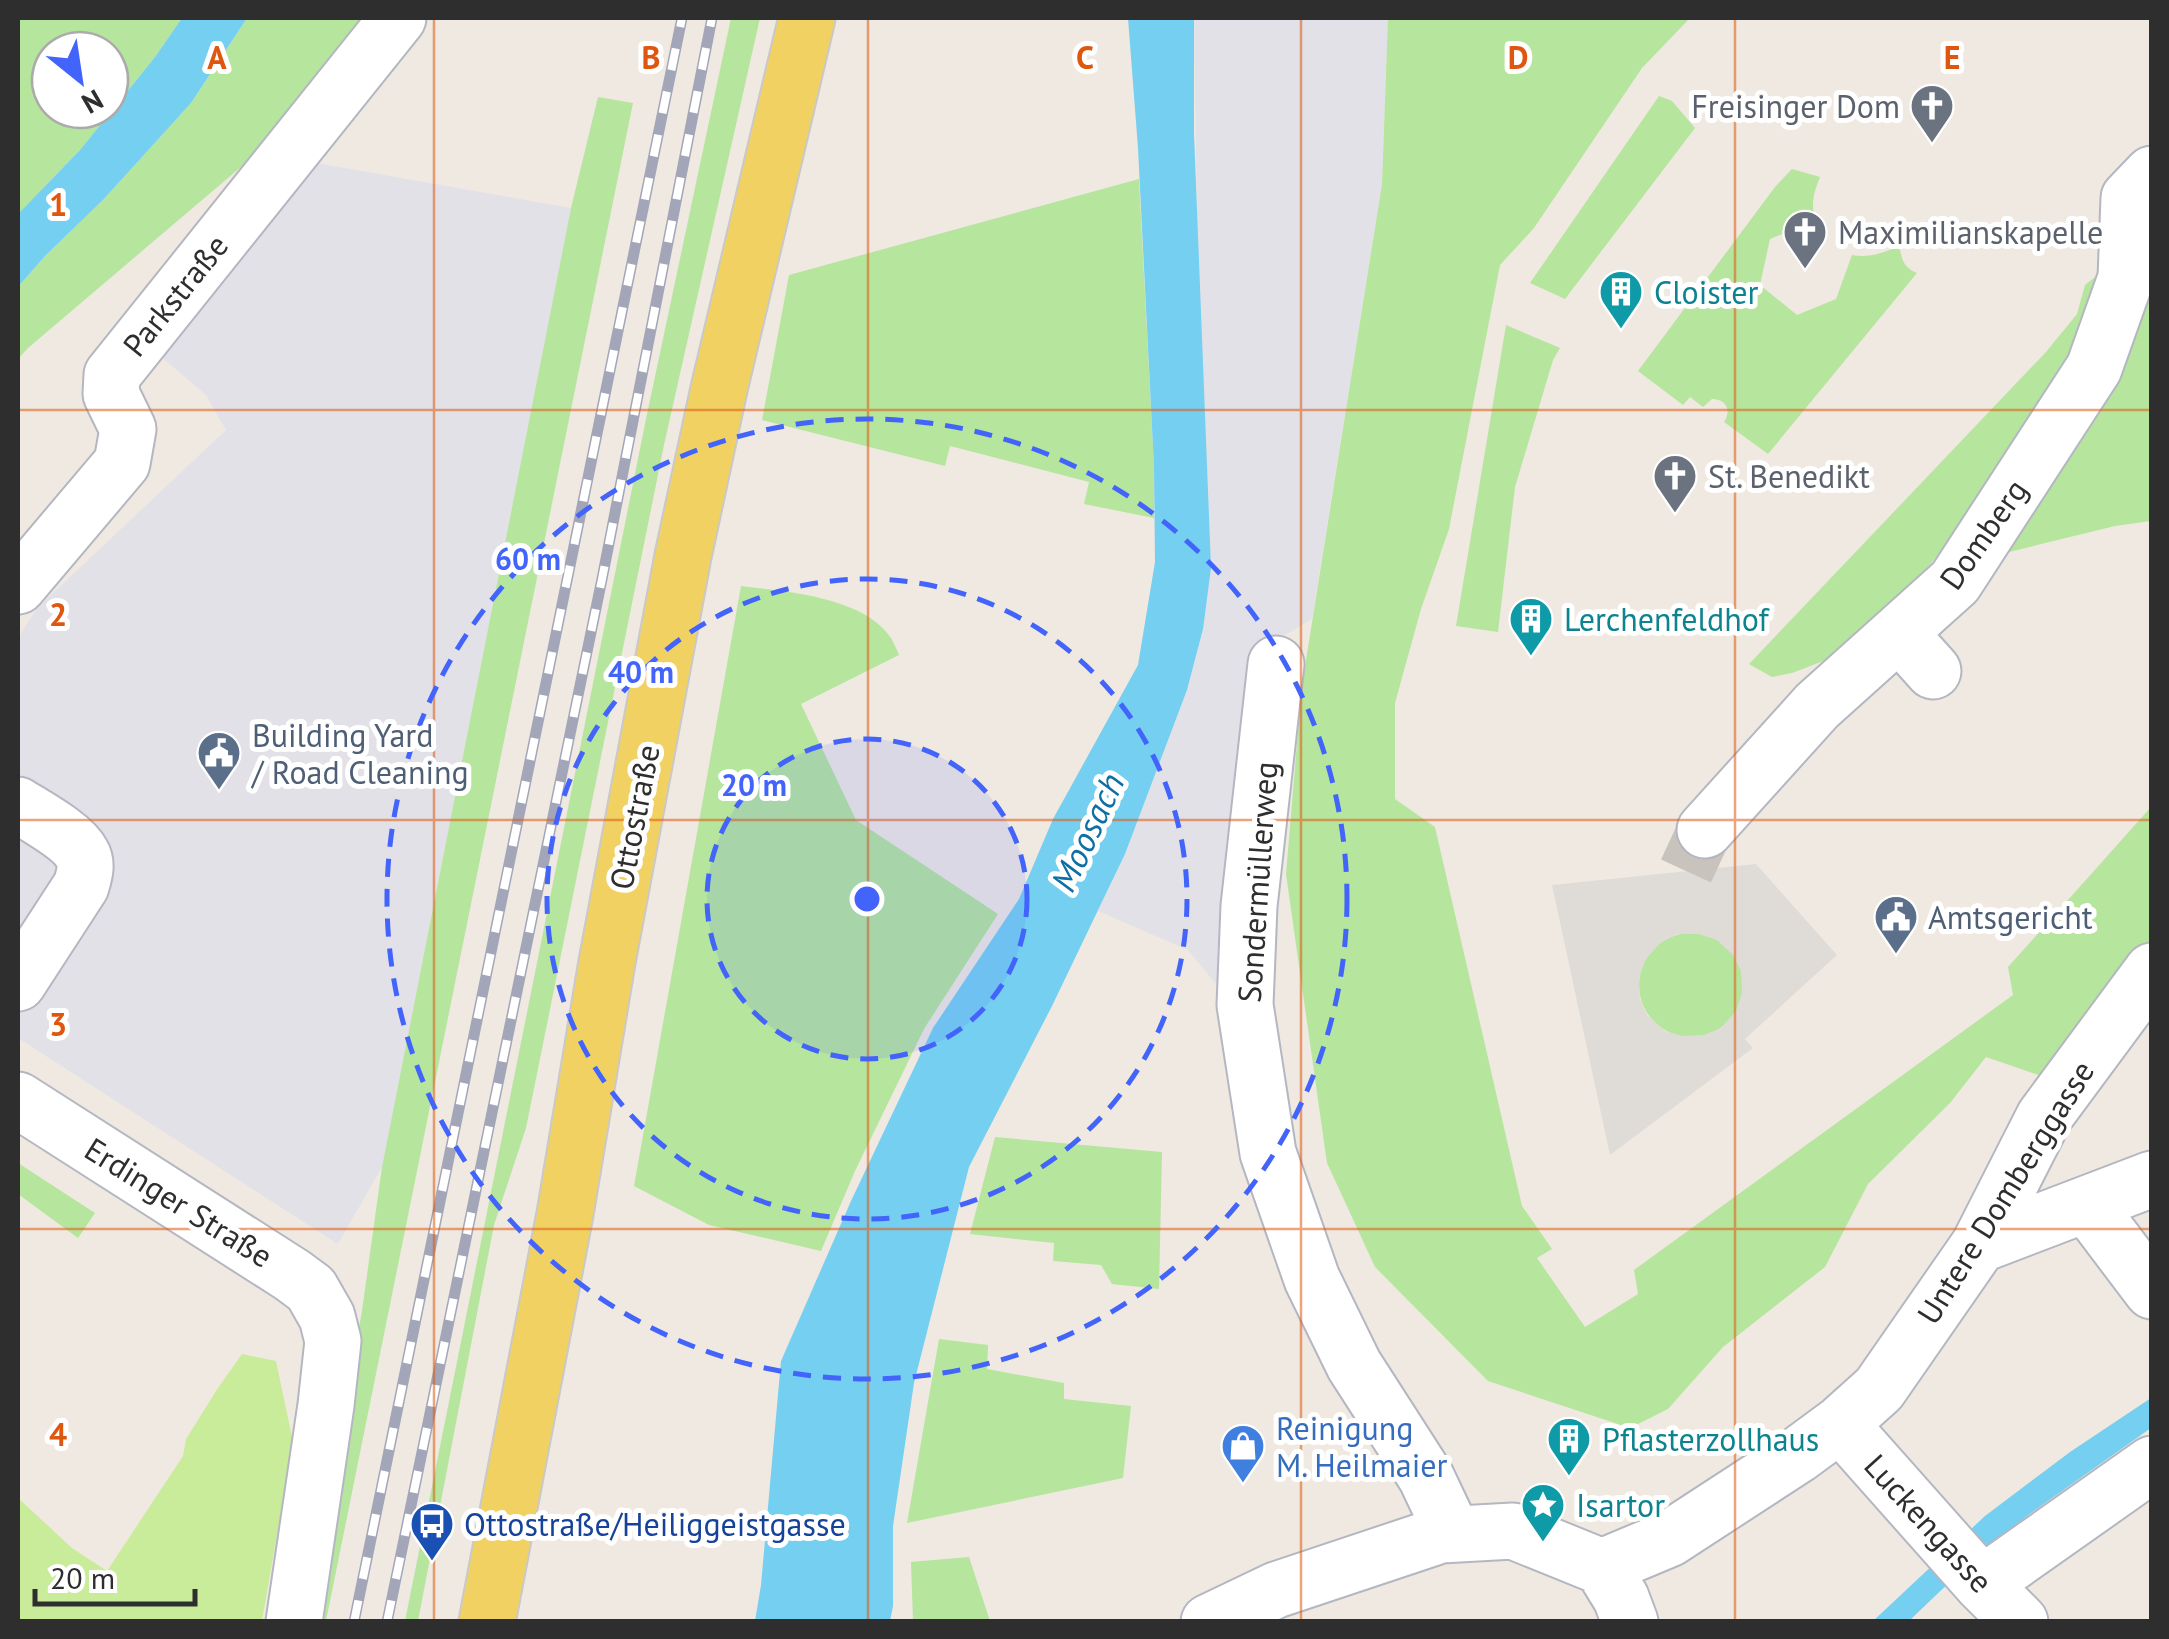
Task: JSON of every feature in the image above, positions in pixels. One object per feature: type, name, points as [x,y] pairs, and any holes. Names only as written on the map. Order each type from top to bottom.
[{"type":"main road","name":"Ottostraße","points":[[487,1622],[683,556],[807,18]]},
{"type":"street","name":"Parkstraße","points":[[18,586],[122,463],[128,429],[112,394],[112,374],[398,18]]},
{"type":"street","name":"Domberg","points":[[1705,830],[1817,706],[1916,652],[1954,582],[2094,368],[2126,278],[2130,198],[2152,174]]},
{"type":"street","name":"Sondermüllerweg","points":[[1276,664],[1249,906],[1246,1005],[1268,1153],[1312,1280],[1354,1365],[1426,1476],[1453,1534]]},
{"type":"street","points":[[18,804],[68,839],[82,854],[86,871],[81,886],[18,983]]},
{"type":"street","name":"Untere Domberggasse","points":[[1602,1567],[1669,1539],[1798,1455],[1879,1389],[1980,1245],[2044,1117],[2152,971]]},
{"type":"street","name":"Erdinger Straße","points":[[18,1100],[312,1288],[333,1341],[294,1622]]},
{"type":"street","points":[[1980,1245],[2152,1179]]},
{"type":"street","points":[[2087,1205],[2152,1291]]},
{"type":"street","name":"Luckengasse","points":[[1840,1424],[2001,1603]]},
{"type":"street","points":[[2001,1603],[2152,1464]]},
{"type":"street","points":[[1209,1622],[1276,1590],[1441,1535],[1512,1531],[1602,1567],[1630,1622]]},
{"type":"shaded area","points":[[1194,18],[1388,18],[1382,184],[1312,619],[1280,638],[1221,990],[1188,950],[1098,911],[1125,854],[1187,690],[1203,629]]},
{"type":"shaded area","points":[[316,163],[571,208],[382,1167],[338,1244],[18,1038],[18,638],[37,608],[226,430],[206,395],[151,348]]},
{"type":"shaded area","points":[[1756,864],[1837,955],[1745,1039],[1753,1048],[1610,1155],[1552,885]],"holes":[[[1677,934],[1699,934],[1717,940],[1733,955],[1741,971],[1742,993],[1736,1011],[1721,1028],[1704,1035],[1682,1036],[1665,1031],[1647,1015],[1640,999],[1639,977],[1646,959],[1660,943]]]},
{"type":"green space","points":[[18,18],[182,18],[130,88],[130,30],[30,30],[30,130],[96,130],[18,214]]},
{"type":"green space","points":[[247,18],[364,18],[255,155],[18,359],[18,287],[191,103]]},
{"type":"green space","points":[[731,18],[760,18],[664,445],[526,1128],[494,1225],[418,1621],[405,1621],[646,419]]},
{"type":"green space","points":[[1388,18],[1690,18],[1642,68],[1534,228],[1500,265],[1449,529],[1421,609],[1395,703],[1395,799],[1435,827],[1522,1206],[1552,1249],[1537,1258],[1585,1327],[1638,1294],[1634,1270],[2013,995],[2008,967],[2151,807],[2151,946],[2050,1079],[1986,1057],[1950,1103],[1868,1184],[1825,1267],[1723,1347],[1668,1409],[1630,1428],[1488,1381],[1375,1267],[1327,1163],[1286,874],[1302,685],[1382,184]]},
{"type":"green space","points":[[1659,96],[1672,101],[1695,128],[1565,299],[1530,283]]},
{"type":"green space","points":[[598,97],[633,103],[326,1621],[307,1622],[362,1311],[382,1167],[571,208]]},
{"type":"green space","points":[[1792,169],[1820,177],[1814,198],[1816,220],[1770,239],[1760,285],[1797,315],[1836,299],[1852,255],[1876,254],[1899,246],[1906,265],[1917,273],[1768,454],[1724,422],[1727,409],[1721,401],[1712,399],[1703,407],[1690,397],[1683,405],[1638,371]]},
{"type":"green space","points":[[1139,179],[1154,518],[1084,504],[1089,482],[950,446],[945,466],[762,420],[789,275]]},
{"type":"green space","points":[[2095,277],[2104,280],[2104,310],[1979,506],[1886,617],[1839,655],[1792,673],[1772,677],[1749,664],[2046,352],[2077,314],[2085,285]]},
{"type":"green space","points":[[2147,292],[2151,293],[2151,521],[2005,553],[2119,370],[2138,332]]},
{"type":"green space","points":[[1506,325],[1560,348],[1515,487],[1498,632],[1456,626]]},
{"type":"green space","points":[[741,586],[840,604],[875,621],[888,634],[899,655],[801,704],[856,820],[998,914],[924,1029],[821,1251],[709,1225],[634,1186]]},
{"type":"green space","points":[[1691,933],[1711,937],[1734,956],[1743,985],[1739,1005],[1720,1028],[1691,1037],[1671,1033],[1648,1014],[1639,985],[1643,965],[1662,942]]},
{"type":"green space","points":[[995,1137],[1162,1152],[1159,1289],[1112,1284],[1101,1265],[1053,1261],[1054,1243],[970,1234]]},
{"type":"green space","points":[[18,1163],[95,1213],[78,1238],[18,1194]]},
{"type":"green space","points":[[939,1339],[988,1345],[987,1369],[1064,1383],[1064,1399],[1131,1406],[1123,1478],[907,1523]]},
{"type":"green space","points":[[242,1354],[276,1361],[293,1442],[262,1621],[18,1621],[18,1498],[72,1548],[107,1571],[183,1456],[186,1439]]},
{"type":"green space","points":[[969,1557],[990,1621],[913,1621],[911,1562]]},
{"type":"water","points":[[182,18],[247,18],[191,103],[18,287],[18,214],[96,130],[130,130],[130,88]]},
{"type":"water","name":"Moosach","points":[[1128,18],[1194,18],[1194,133],[1211,568],[1203,629],[1187,690],[1125,854],[969,1167],[914,1383],[893,1526],[890,1621],[755,1621],[781,1361],[933,1028],[1019,899],[1053,819],[1138,665],[1155,562],[1154,467]]},
{"type":"water","points":[[2151,1398],[2151,1428],[1981,1552],[1909,1621],[1872,1622],[1985,1516]]},
{"type":"tunnel","points":[[1686,871],[1705,830]]},
{"type":"railway","points":[[354,1622],[682,18]]},
{"type":"railway","points":[[387,1622],[602,579],[712,18]]},
{"type":"place","name":"Freisinger Dom","points":[[1932,144]]},
{"type":"place","name":"Maximilianskapelle","points":[[1805,270]]},
{"type":"place","name":"Cloister","points":[[1621,330]]},
{"type":"place","name":"St. Benedikt","points":[[1675,514]]},
{"type":"place","name":"Lerchenfeldhof","points":[[1531,657]]},
{"type":"place","name":"Building Yard / Road Cleaning","points":[[219,791]]},
{"type":"place","name":"Amtsgericht","points":[[1896,955]]},
{"type":"place","name":"Pflasterzollhaus","points":[[1569,1477]]},
{"type":"place","name":"Reinigung M. Heilmaier","points":[[1243,1484]]},
{"type":"place","name":"Isartor","points":[[1543,1543]]},
{"type":"place","name":"Ottostraße/Heiliggeistgasse","points":[[432,1562]]}]
